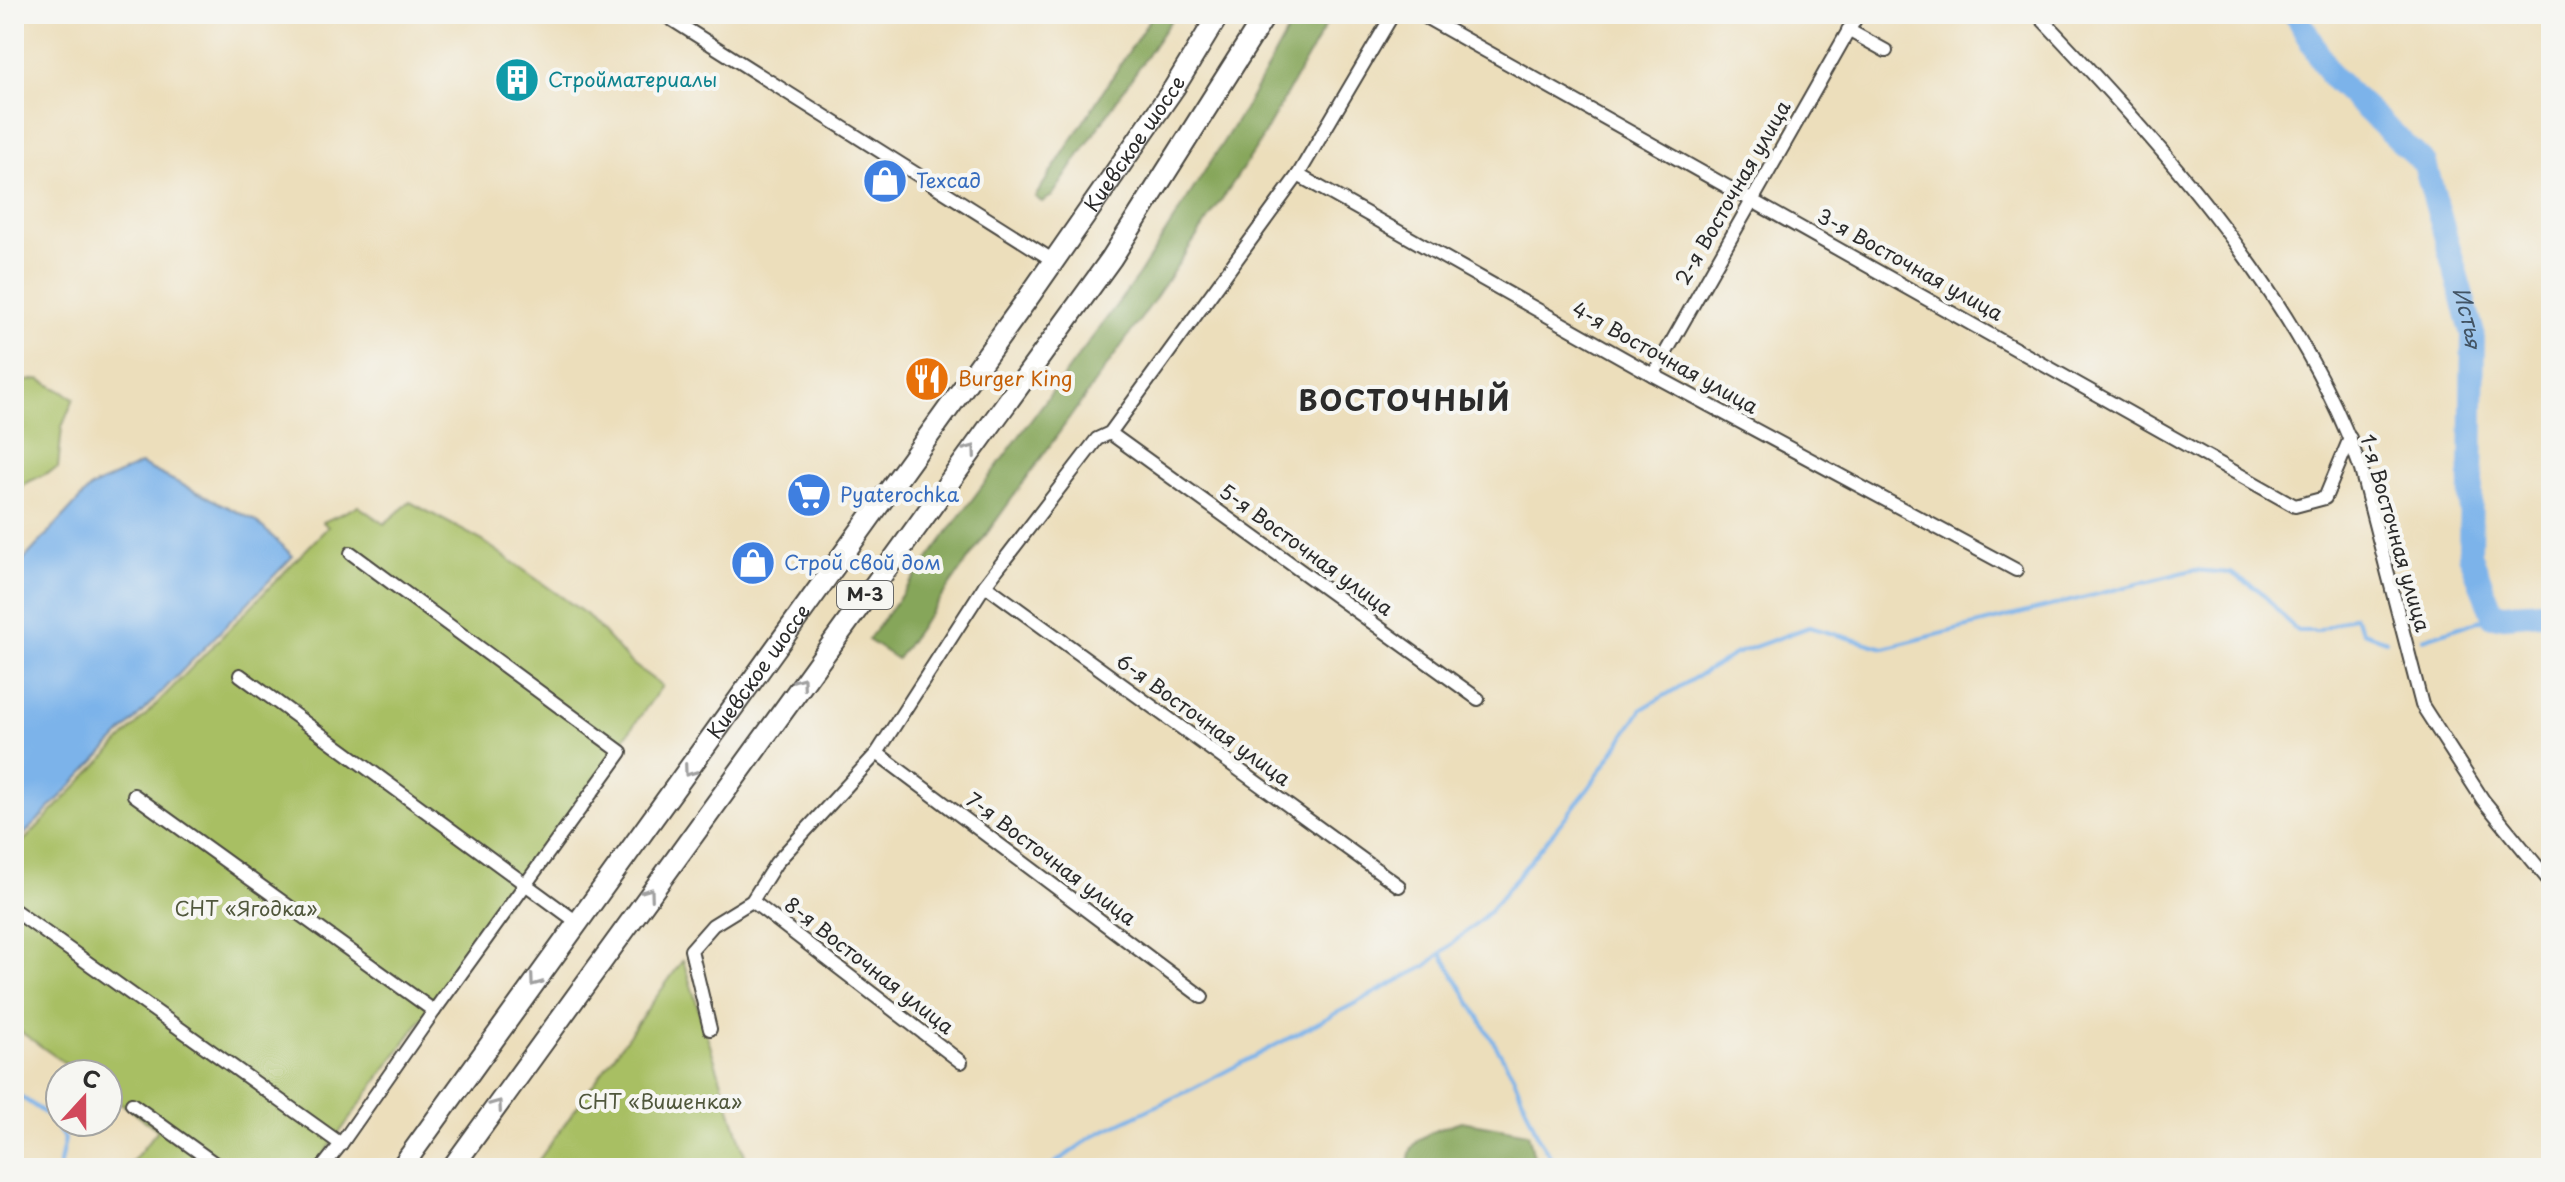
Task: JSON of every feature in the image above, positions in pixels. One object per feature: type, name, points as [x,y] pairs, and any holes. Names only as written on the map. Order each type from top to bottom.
[{"type":"highway","name":"Киевское шоссе","points":[[401,1168],[577,922],[784,642],[1174,88],[1219,14]]},
{"type":"highway","name":"Киевское шоссе","points":[[452,1168],[1111,259],[1266,14]]},
{"type":"street","points":[[663,14],[1054,261]]},
{"type":"street","points":[[710,1029],[691,950],[713,925],[752,901],[776,863],[877,753],[985,585],[1097,439],[1110,433],[1298,175],[1393,14]]},
{"type":"street","name":"3-я Восточная улица","points":[[1420,14],[2295,506],[2325,498],[2350,438]]},
{"type":"street","name":"2-я Восточная улица","points":[[1653,375],[1858,14]]},
{"type":"street","name":"1-я Восточная улица","points":[[2037,14],[2133,115],[2244,257],[2300,344],[2350,438],[2422,705],[2483,800],[2551,883]]},
{"type":"street","points":[[1848,30],[1886,51]]},
{"type":"street","name":"4-я Восточная улица","points":[[1298,175],[1653,375],[2016,570]]},
{"type":"street","name":"5-я Восточная улица","points":[[1110,433],[1478,699]]},
{"type":"street","points":[[322,1168],[621,752],[351,553]]},
{"type":"street","name":"6-я Восточная улица","points":[[985,585],[1399,886]]},
{"type":"street","points":[[240,675],[577,922]]},
{"type":"street","name":"7-я Восточная улица","points":[[877,753],[1202,997]]},
{"type":"street","points":[[134,795],[434,1011]]},
{"type":"street","name":"8-я Восточная улица","points":[[752,901],[961,1062]]},
{"type":"street","points":[[14,910],[341,1144]]},
{"type":"street","points":[[132,1104],[221,1168]]},
{"type":"green space","points":[[1153,14],[1175,14],[1052,196],[1042,202],[1035,197]]},
{"type":"green space","points":[[1297,14],[1332,14],[1255,150],[1152,303],[897,659],[868,640],[1138,276],[1248,103]]},
{"type":"green space","points":[[39,379],[74,398],[62,427],[58,468],[26,483],[14,500],[14,383]]},
{"type":"green space","name":"СНТ «Ягодка»","points":[[410,502],[483,541],[587,615],[630,662],[662,686],[314,1168],[127,1168],[158,1130],[124,1106],[124,1058],[58,1058],[14,1027],[14,851],[328,527],[323,522],[358,506],[384,524]]},
{"type":"green space","name":"СНТ «Вишенка»","points":[[683,960],[749,1168],[533,1168]]},
{"type":"green space","points":[[1461,1121],[1528,1133],[1537,1168],[1409,1168],[1409,1157],[1417,1141],[1433,1131]]},
{"type":"water","points":[[140,464],[256,521],[293,556],[14,845],[14,570],[90,488]]},
{"type":"waterway","name":"Истья","points":[[2295,14],[2331,76],[2425,164],[2473,334],[2470,554],[2493,616],[2551,611]]},
{"type":"waterway","points":[[1048,1168],[1095,1135],[1192,1089],[1426,966],[1488,913],[1589,788],[1642,709],[1735,654],[1809,627],[1884,648],[2193,570],[2231,573],[2259,590],[2297,631],[2318,631],[2354,616],[2363,632],[2386,640]]},
{"type":"waterway","points":[[2423,639],[2493,616]]},
{"type":"waterway","points":[[1441,953],[1513,1075],[1539,1139],[1558,1168]]},
{"type":"waterway","points":[[14,1092],[46,1114],[65,1139],[59,1168]]},
{"type":"place","name":"Стройматериалы","points":[[517,80]]},
{"type":"place","name":"Техсад","points":[[885,181]]},
{"type":"place","name":"Burger King","points":[[927,379]]},
{"type":"place","name":"Pyaterochka","points":[[809,495]]},
{"type":"place","name":"Строй свой дом","points":[[753,563]]},
{"type":"district","name":"ВОСТОЧНЫЙ","points":[[1405,401]]}]
